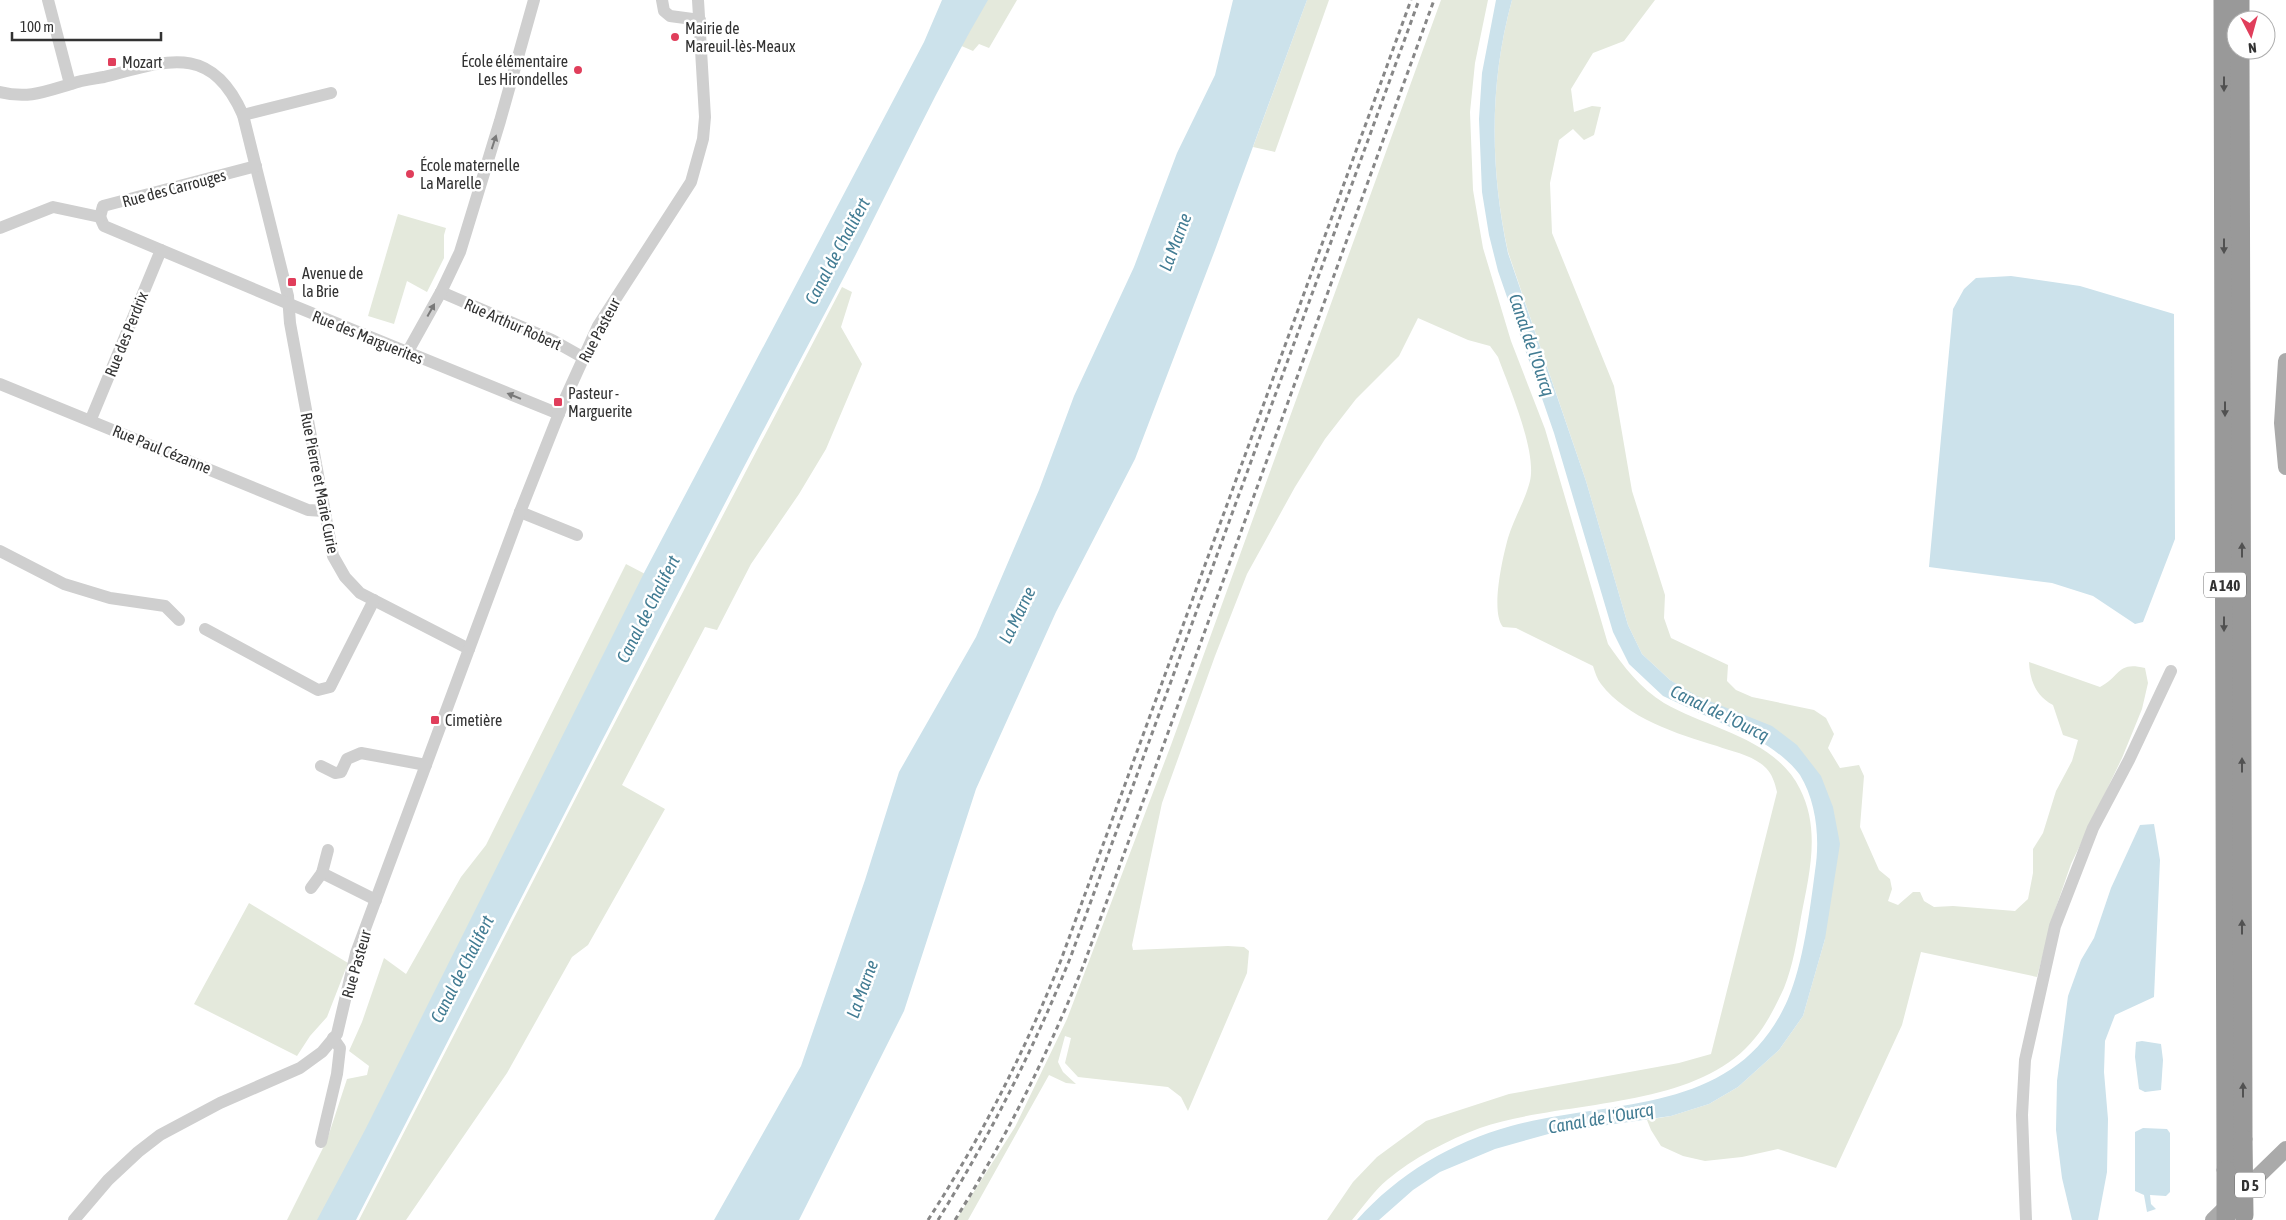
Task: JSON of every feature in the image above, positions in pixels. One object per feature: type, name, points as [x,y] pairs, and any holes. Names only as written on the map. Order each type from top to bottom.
[{"type":"highway","name":"A 140","points":[[2223,0],[2226,1220]]},
{"type":"highway","name":"A 140","points":[[2240,60],[2244,1217]]},
{"type":"main road","points":[[2286,361],[2282,407],[2286,467]]},
{"type":"main road","name":"D 5","points":[[2212,1220],[2286,1149]]},
{"type":"street","points":[[48,0],[70,84]]},
{"type":"street","points":[[407,353],[451,272],[467,230],[499,126],[534,0]]},
{"type":"street","points":[[662,0],[664,11],[670,16],[700,20]]},
{"type":"street","name":"Rue Pasteur","points":[[74,1220],[108,1180],[138,1152],[180,1123],[220,1103],[300,1068],[322,1052],[333,1038],[341,1023],[356,953],[520,512],[559,414],[598,326],[691,182],[703,139],[705,117],[698,0]]},
{"type":"street","points":[[0,92],[17,97],[54,91],[70,84],[131,69],[184,61],[204,68],[224,82],[236,98],[243,115],[289,304]]},
{"type":"street","points":[[243,115],[331,93]]},
{"type":"street","name":"Rue des Carrouges","points":[[100,217],[103,206],[256,166]]},
{"type":"street","points":[[0,228],[53,207],[100,217]]},
{"type":"street","name":"Rue des Marguerites","points":[[100,217],[104,226],[407,353],[559,414]]},
{"type":"street","name":"Rue des Perdrix","points":[[90,419],[161,250]]},
{"type":"street","name":"Rue Arthur Robert","points":[[441,292],[552,340],[584,358]]},
{"type":"street","name":"Rue Pierre et Marie Curie","points":[[289,304],[290,323],[333,556],[345,576],[360,593],[469,649]]},
{"type":"street","name":"Rue Paul Cézanne","points":[[0,384],[90,419],[308,510],[324,512]]},
{"type":"street","points":[[520,512],[577,535]]},
{"type":"street","points":[[0,552],[64,584],[110,598],[165,606],[179,620]]},
{"type":"street","points":[[205,629],[318,690],[323,690],[330,687],[374,600]]},
{"type":"street","points":[[2026,1220],[2022,1115],[2024,1060],[2055,926],[2094,828],[2171,671]]},
{"type":"street","points":[[321,766],[335,773],[340,772],[348,759],[361,753],[426,765]]},
{"type":"street","points":[[311,888],[322,873],[328,850]]},
{"type":"street","points":[[322,873],[376,900]]},
{"type":"street","points":[[321,1142],[337,1074],[340,1048],[333,1038]]},
{"type":"shaded area","points":[[981,0],[1017,0],[989,48],[979,44],[973,51],[957,44]]},
{"type":"shaded area","points":[[1307,0],[1329,0],[1275,152],[1253,147]]},
{"type":"shaded area","points":[[1441,0],[1488,0],[1475,63],[1470,112],[1473,190],[1483,248],[1511,341],[1545,429],[1608,644],[1633,676],[1664,703],[1740,737],[1758,746],[1775,758],[1789,772],[1800,789],[1806,805],[1812,837],[1810,869],[1794,953],[1784,988],[1767,1021],[1755,1038],[1730,1062],[1699,1079],[1664,1091],[1627,1100],[1513,1119],[1480,1128],[1431,1150],[1408,1164],[1378,1189],[1352,1220],[1327,1220],[1353,1182],[1377,1157],[1426,1121],[1509,1094],[1679,1063],[1711,1054],[1777,792],[1770,773],[1755,760],[1743,754],[1686,736],[1654,723],[1624,706],[1612,696],[1600,682],[1593,666],[1516,628],[1503,627],[1499,620],[1498,609],[1501,570],[1508,538],[1530,481],[1530,453],[1526,436],[1498,357],[1490,346],[1468,340],[1418,318],[1399,356],[1356,399],[1325,439],[1295,487],[1247,574],[1162,803],[1132,945],[1133,950],[1228,946],[1244,947],[1249,951],[1247,973],[1188,1111],[1181,1097],[1168,1087],[1078,1077],[1065,1063],[1071,1038],[1065,1036],[1058,1062],[1063,1072],[1076,1084],[1066,1083],[1049,1075],[968,1220],[956,1220],[1015,1127],[1067,1019],[1171,745]]},
{"type":"shaded area","points":[[1512,0],[1655,0],[1624,41],[1593,53],[1571,89],[1574,112],[1592,106],[1601,107],[1594,135],[1584,140],[1573,129],[1559,140],[1550,183],[1552,233],[1614,386],[1632,491],[1665,595],[1664,618],[1671,638],[1728,665],[1727,681],[1736,690],[1752,697],[1814,710],[1826,718],[1834,734],[1828,748],[1840,768],[1859,765],[1864,776],[1860,827],[1879,870],[1890,879],[1892,889],[1888,901],[1898,905],[1913,892],[1920,892],[1924,901],[1934,907],[1953,906],[2015,911],[2028,899],[2033,873],[2033,849],[2043,833],[2056,791],[2072,761],[2078,740],[2063,735],[2053,705],[2042,697],[2035,687],[2029,662],[2100,687],[2124,668],[2136,666],[2145,668],[2148,683],[2142,709],[2122,758],[2071,864],[2054,913],[2037,977],[1921,952],[1902,1025],[1836,1168],[1778,1149],[1742,1157],[1705,1161],[1683,1156],[1661,1146],[1647,1120],[1671,1116],[1709,1104],[1738,1087],[1779,1050],[1803,1016],[1825,939],[1821,777],[1670,680],[1642,654],[1628,625],[1586,481],[1508,252],[1502,221],[1495,158],[1496,94],[1504,31]]},
{"type":"shaded area","points":[[398,214],[446,228],[444,235],[444,258],[427,292],[407,281],[394,324],[368,316]]},
{"type":"shaded area","points":[[842,287],[852,292],[841,327],[862,364],[826,449],[799,494],[751,564],[717,630],[705,627],[622,785],[665,809],[588,945],[572,957],[507,1073],[406,1220],[359,1220],[588,774]]},
{"type":"shaded area","points":[[626,564],[647,575],[321,1220],[287,1220],[327,1140],[347,1079],[367,1075],[369,1066],[349,1051],[362,1022],[384,958],[406,974],[461,877],[486,845]]},
{"type":"shaded area","points":[[249,903],[348,963],[327,1017],[310,1036],[297,1056],[194,1004]]},
{"type":"water","name":"Canal de Chalifert","points":[[942,0],[988,0],[928,111],[852,263],[652,644],[356,1220],[317,1220],[365,1130],[645,571],[924,42]]},
{"type":"water","name":"La Marne","points":[[1233,0],[1307,0],[1215,250],[1135,459],[1056,612],[976,789],[904,1011],[799,1220],[714,1220],[801,1066],[865,880],[899,772],[976,637],[1039,490],[1074,396],[1134,267],[1177,153],[1215,75]]},
{"type":"water","name":"Canal de l'Ourcq","points":[[1496,0],[1512,0],[1504,31],[1499,63],[1495,126],[1498,190],[1508,253],[1586,481],[1628,625],[1642,654],[1670,680],[1697,696],[1772,726],[1797,745],[1821,776],[1833,807],[1840,844],[1825,939],[1803,1016],[1779,1050],[1738,1087],[1709,1104],[1671,1116],[1552,1133],[1495,1149],[1440,1172],[1413,1190],[1379,1220],[1357,1220],[1373,1203],[1408,1174],[1468,1141],[1511,1126],[1550,1117],[1630,1105],[1669,1096],[1705,1084],[1738,1065],[1766,1037],[1788,999],[1802,953],[1816,859],[1817,834],[1814,810],[1806,786],[1792,765],[1758,740],[1663,696],[1629,664],[1613,632],[1554,433],[1498,271],[1489,235],[1482,192],[1479,119],[1482,73]]},
{"type":"water","points":[[2011,276],[2080,286],[2174,314],[2175,539],[2143,622],[2135,624],[2093,596],[2052,583],[1929,567],[1953,309],[1964,289],[1976,278]]},
{"type":"water","points":[[2154,824],[2160,860],[2154,997],[2115,1015],[2105,1041],[2104,1072],[2108,1119],[2107,1172],[2098,1220],[2072,1220],[2062,1178],[2056,1130],[2057,1081],[2068,996],[2081,960],[2094,938],[2111,888],[2140,825]]},
{"type":"water","points":[[2136,1042],[2161,1044],[2163,1060],[2161,1090],[2145,1092],[2139,1089],[2135,1057]]},
{"type":"water","points":[[2143,1128],[2167,1129],[2170,1133],[2170,1192],[2166,1196],[2150,1195],[2151,1204],[2156,1209],[2147,1212],[2144,1195],[2135,1191],[2135,1132]]},
{"type":"railway","points":[[928,1220],[966,1158],[1001,1093],[1061,960],[1411,0]]},
{"type":"railway","points":[[938,1220],[976,1156],[1010,1091],[1042,1024],[1071,956],[1419,0]]},
{"type":"railway","points":[[955,1220],[1009,1127],[1041,1063],[1084,964],[1434,0]]},
{"type":"place","name":"Mairie de Mareuil-lès-Meaux","points":[[675,37]]},
{"type":"place","name":"Mozart","points":[[112,62]]},
{"type":"place","name":"École élémentaire Les Hirondelles","points":[[578,70]]},
{"type":"place","name":"École maternelle La Marelle","points":[[410,174]]},
{"type":"place","name":"Avenue de la Brie","points":[[292,282]]},
{"type":"place","name":"Pasteur - Marguerite","points":[[558,402]]},
{"type":"place","name":"Cimetière","points":[[435,720]]}]
